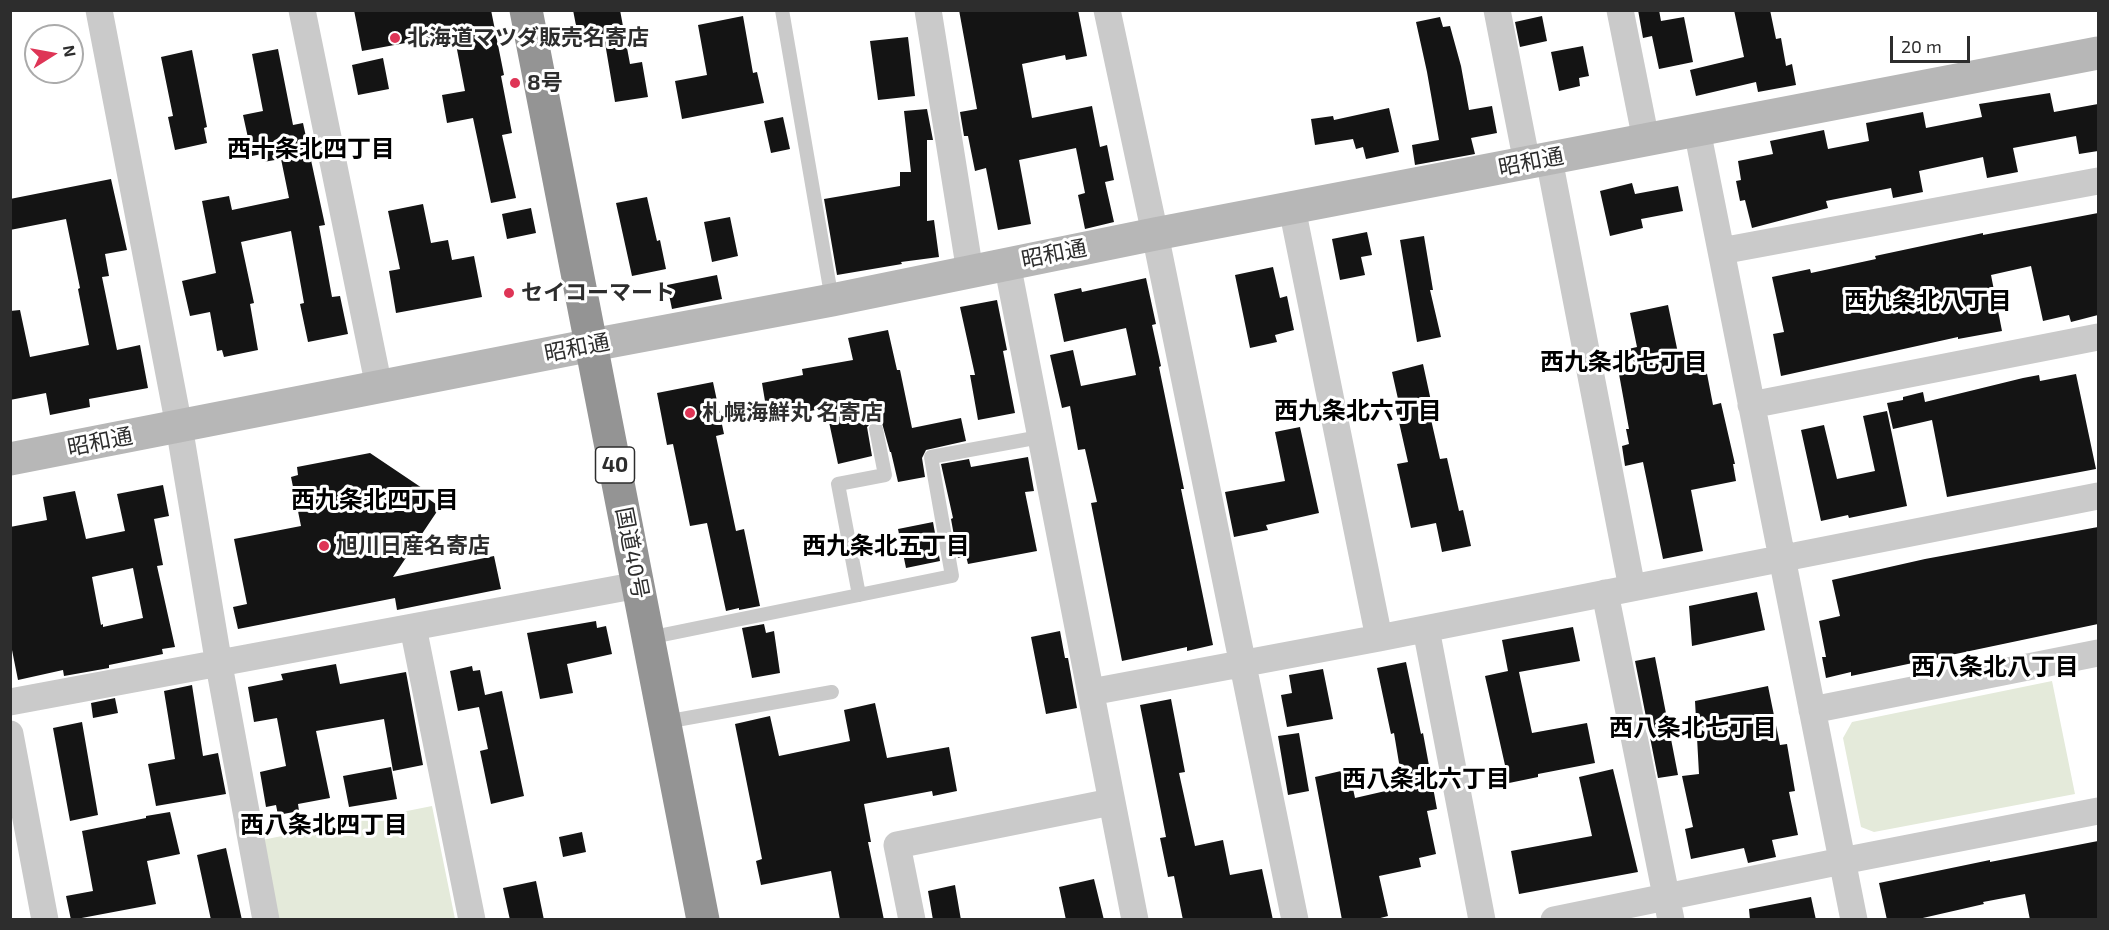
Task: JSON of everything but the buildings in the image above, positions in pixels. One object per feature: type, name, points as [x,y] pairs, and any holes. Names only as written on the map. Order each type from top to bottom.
[{"type":"highway","name":"国道40号","points":[[526,10],[703,920]]},
{"type":"street","points":[[99,10],[179,426],[219,664],[266,920]]},
{"type":"street","points":[[303,10],[379,387]]},
{"type":"street","points":[[928,10],[970,272]]},
{"type":"street","points":[[1107,10],[1295,920]]},
{"type":"street","points":[[1497,10],[1538,161],[1632,588]]},
{"type":"street","points":[[1620,10],[1646,140]]},
{"type":"street","name":"昭和通","points":[[10,459],[832,300],[1155,234],[2098,53]]},
{"type":"street","points":[[1697,130],[1854,920]]},
{"type":"street","points":[[1721,251],[2098,181]]},
{"type":"street","points":[[1292,208],[1379,638]]},
{"type":"street","points":[[1006,263],[1135,920]]},
{"type":"street","points":[[1751,405],[2098,338]]},
{"type":"street","points":[[1091,692],[1426,629],[2098,496]]},
{"type":"street","points":[[10,702],[638,585]]},
{"type":"street","points":[[1605,593],[1669,908]]},
{"type":"street","points":[[413,627],[472,920]]},
{"type":"street","points":[[1426,629],[1482,920]]},
{"type":"street","points":[[1812,710],[2098,653]]},
{"type":"street","points":[[10,734],[45,920]]},
{"type":"street","points":[[912,920],[897,845],[1111,802]]},
{"type":"street","points":[[1554,920],[1669,908],[1842,861],[2098,811]]},
{"type":"lane","points":[[782,10],[832,300]]},
{"type":"lane","points":[[859,595],[838,484],[885,475],[876,429]]},
{"type":"lane","points":[[648,638],[952,576],[931,457],[1040,437]]},
{"type":"lane","points":[[665,722],[832,692]]},
{"type":"green space","points":[[2052,681],[2075,794],[1874,832],[1861,827],[1843,738],[1852,722]]},
{"type":"green space","points":[[432,806],[455,919],[278,919],[262,840]]},
{"type":"place","name":"北海道マツダ販売名寄店","points":[[395,38]]},
{"type":"place","name":"8号","points":[[515,83]]},
{"type":"place","name":"セイコーマート","points":[[509,293]]},
{"type":"place","name":"札幌海鮮丸 名寄店","points":[[690,413]]},
{"type":"place","name":"旭川日産名寄店","points":[[324,546]]},
{"type":"district","name":"西十条北四丁目","points":[[311,149]]},
{"type":"district","name":"西九条北八丁目","points":[[1928,301]]},
{"type":"district","name":"西九条北七丁目","points":[[1624,362]]},
{"type":"district","name":"西九条北六丁目","points":[[1358,411]]},
{"type":"district","name":"西九条北四丁目","points":[[375,500]]},
{"type":"district","name":"西九条北五丁目","points":[[886,546]]},
{"type":"district","name":"西八条北八丁目","points":[[1995,667]]},
{"type":"district","name":"西八条北七丁目","points":[[1693,728]]},
{"type":"district","name":"西八条北六丁目","points":[[1426,779]]},
{"type":"district","name":"西八条北四丁目","points":[[324,825]]}]
